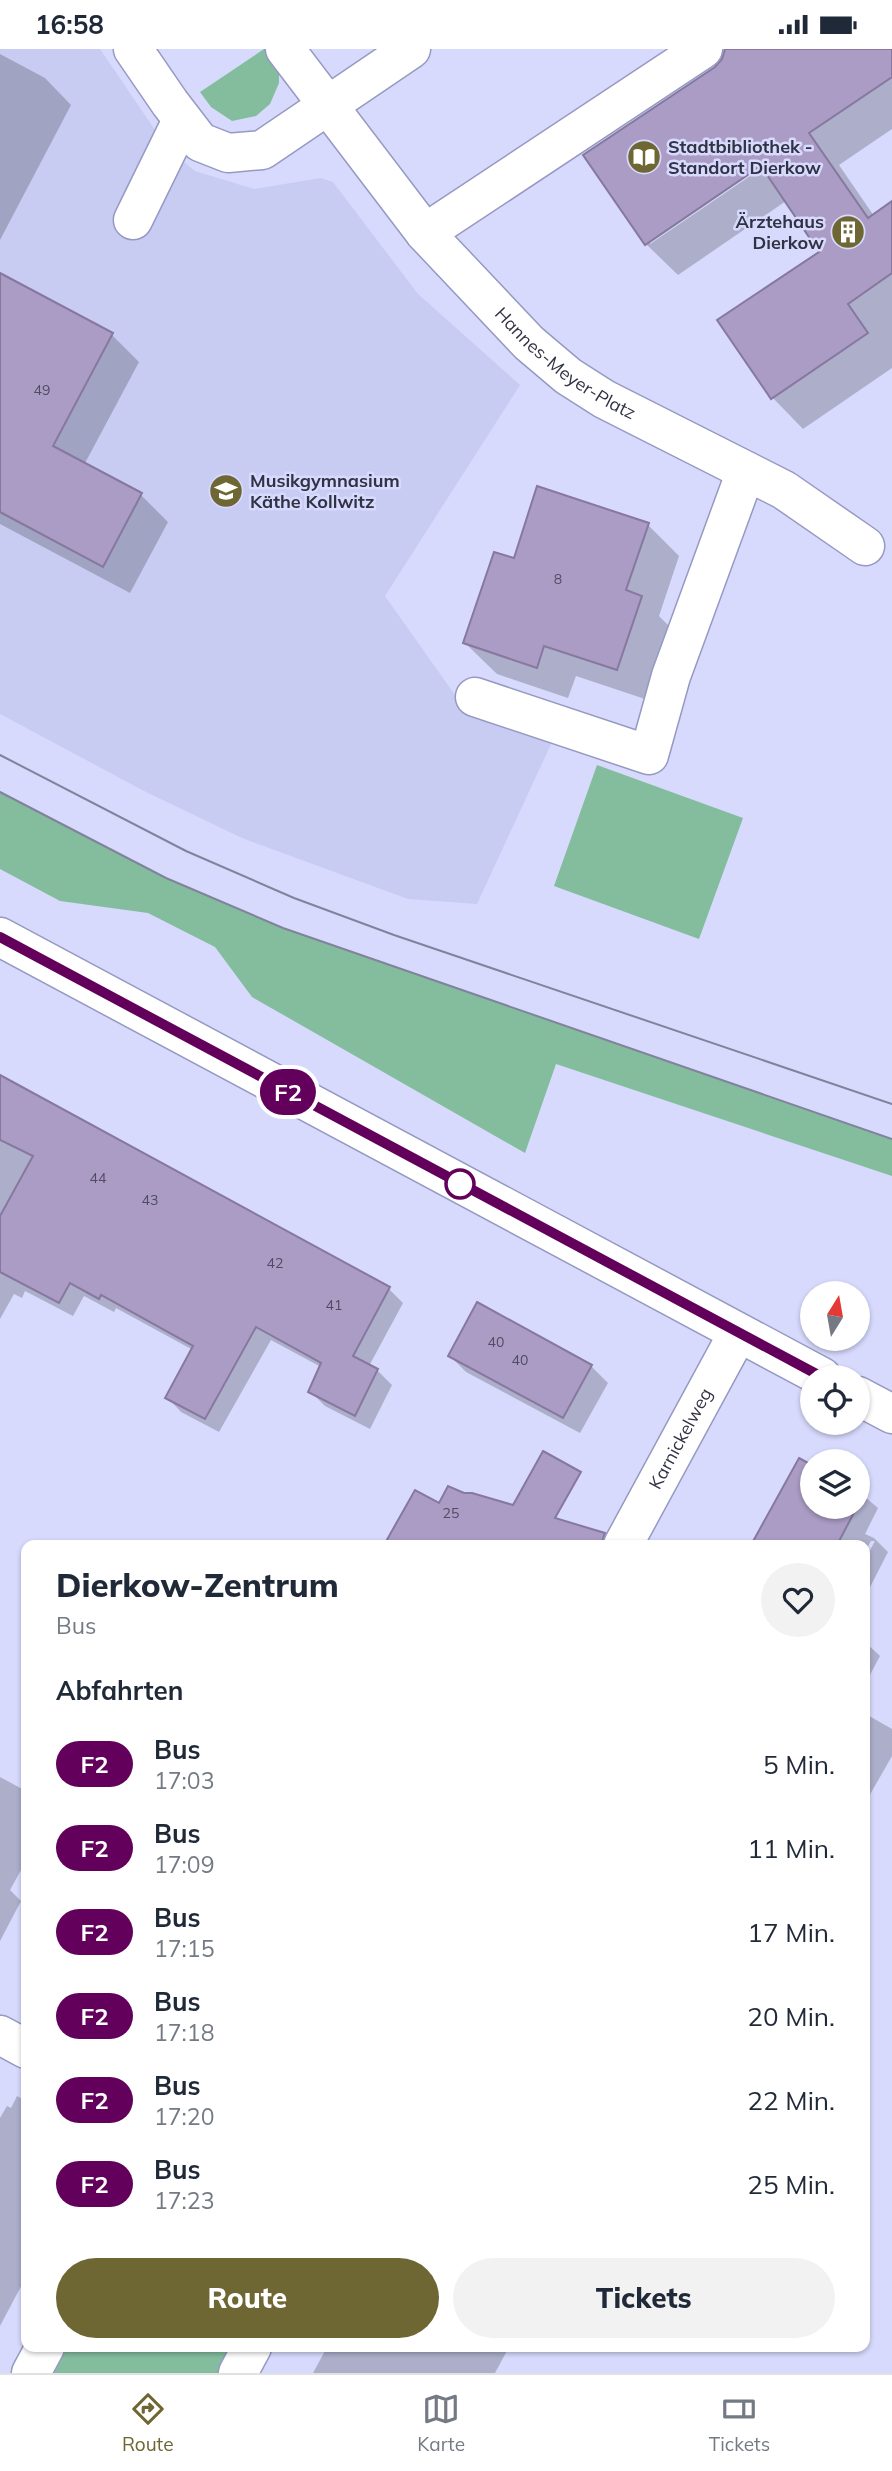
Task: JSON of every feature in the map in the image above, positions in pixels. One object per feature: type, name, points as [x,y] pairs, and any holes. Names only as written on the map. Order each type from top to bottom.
[{"type":"street","points":[[132,49],[200,142],[228,153],[262,149],[411,49]]},
{"type":"street","name":"Hannes-Meyer-Platz","points":[[285,49],[425,233],[529,343],[568,376],[645,421],[784,490],[865,546]]},
{"type":"street","points":[[425,233],[703,49]]},
{"type":"street","points":[[133,220],[182,120]]},
{"type":"street","points":[[475,697],[649,755],[671,677],[746,471]]},
{"type":"street","points":[[0,937],[800,1365]]},
{"type":"street","name":"Karnickelweg","points":[[626,1540],[738,1333]]},
{"type":"street","points":[[870,1402],[892,1414]]},
{"type":"street","points":[[0,2035],[21,2046]]},
{"type":"street","points":[[31,2373],[43,2352]]},
{"type":"street","points":[[238,2373],[249,2352]]},
{"type":"shaded area","name":"Musikgymnasium Käthe Kollwitz","points":[[0,49],[100,49],[168,149],[195,171],[254,189],[321,178],[333,182],[418,294],[520,385],[385,596],[455,695],[552,742],[477,904],[408,899],[242,838],[146,792],[0,714]]},
{"type":"green space","points":[[264,49],[271,49],[279,64],[279,83],[270,104],[256,116],[232,121],[211,107],[200,92]]},
{"type":"green space","points":[[597,765],[743,818],[699,939],[554,886]]},
{"type":"green space","points":[[0,792],[166,878],[283,928],[892,1139],[892,1176],[556,1064],[525,1153],[252,997],[215,947],[148,913],[60,901],[0,869]]},
{"type":"green space","points":[[42,2352],[249,2352],[238,2373],[31,2373]]},
{"type":"building","name":"Ärztehaus Dierkow","points":[[725,49],[892,49],[892,77],[809,133],[868,218],[892,201],[892,273],[848,304],[868,333],[771,399],[717,320],[819,252],[761,166],[645,245],[583,155],[715,67],[722,59]]},
{"type":"building","points":[[0,273],[113,333],[53,446],[142,493],[103,567],[0,512]]},
{"type":"building","points":[[537,486],[649,523],[626,590],[642,596],[617,670],[544,646],[537,668],[463,643],[494,552],[514,558]]},
{"type":"building","points":[[0,1075],[390,1287],[353,1356],[378,1369],[355,1416],[308,1392],[321,1363],[256,1327],[205,1419],[165,1398],[193,1346],[101,1295],[99,1299],[70,1283],[59,1303],[0,1272],[0,1216],[33,1156],[0,1140]]},
{"type":"building","points":[[477,1302],[592,1365],[563,1418],[448,1356]]},
{"type":"building","points":[[543,1451],[581,1472],[555,1518],[605,1533],[603,1540],[387,1540],[415,1490],[439,1503],[448,1486],[464,1493],[513,1505]]},
{"type":"building","points":[[799,1458],[800,1519],[851,1519],[840,1540],[754,1540]]},
{"type":"tram line","points":[[0,755],[186,851],[294,898],[394,935],[892,1104]]},
{"type":"tram line","points":[[0,792],[166,878],[283,928],[892,1139]]},
{"type":"bus line","name":"F2","points":[[0,937],[800,1365]]},
{"type":"place","name":"Stadtbibliothek - Standort Dierkow","points":[[644,157]]},
{"type":"place","name":"Ärztehaus Dierkow","points":[[848,232]]},
{"type":"place","name":"Musikgymnasium Käthe Kollwitz","points":[[226,491]]}]
